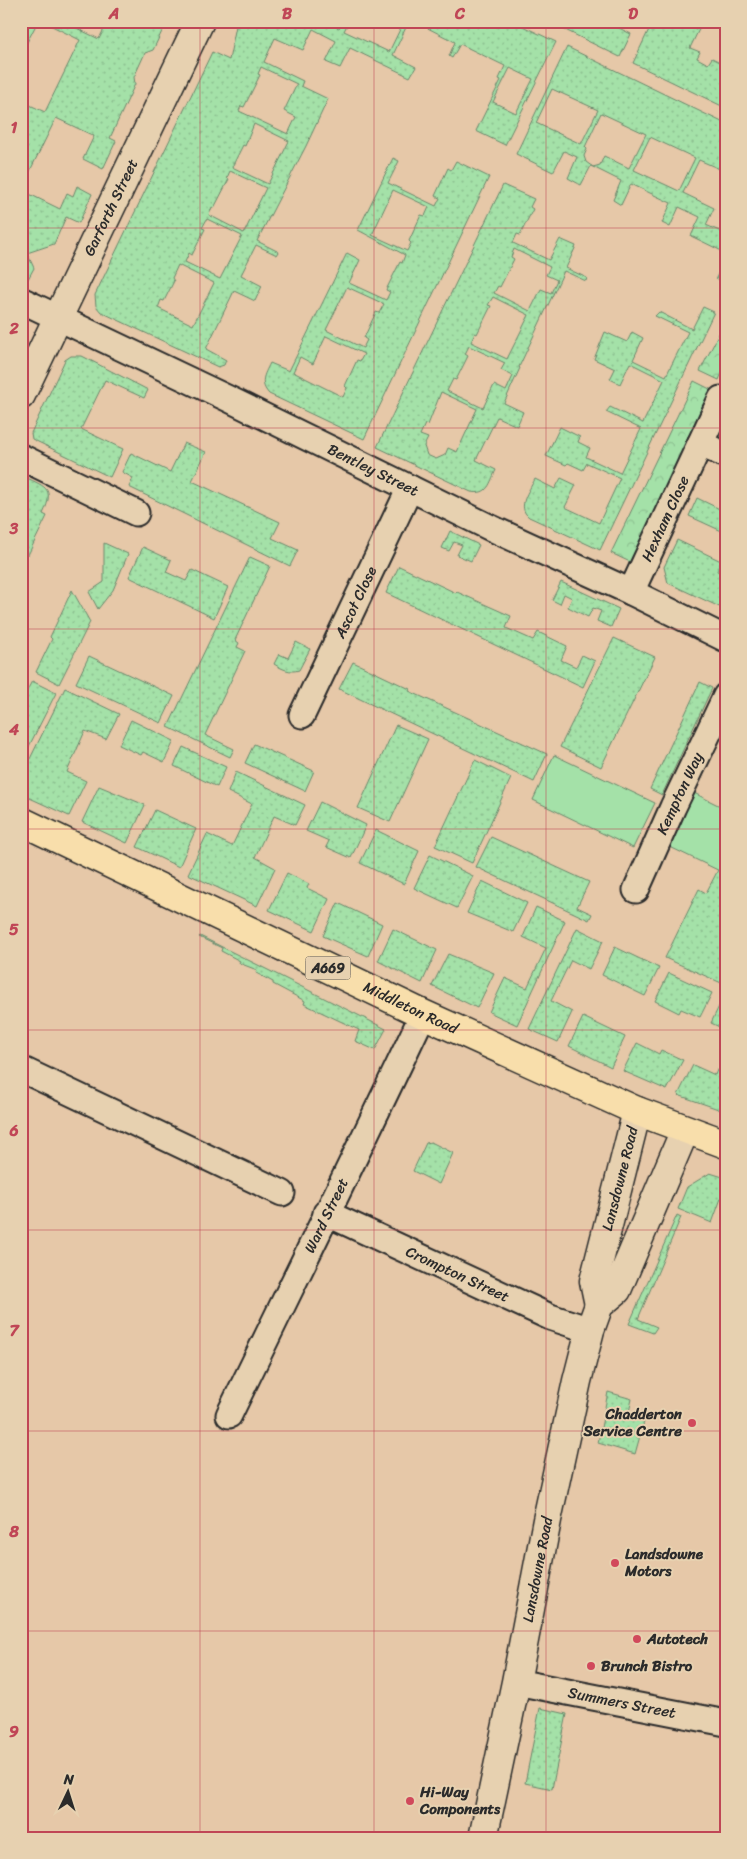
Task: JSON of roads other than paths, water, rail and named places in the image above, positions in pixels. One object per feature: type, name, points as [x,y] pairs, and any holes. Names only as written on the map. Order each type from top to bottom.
[{"type":"main road","name":"Garforth Street","points":[[21,395],[200,21]]},
{"type":"main road","name":"Middleton Road","points":[[21,822],[423,1014],[637,1111],[726,1144]]},
{"type":"main road","name":"Lansdowne Road","points":[[484,1838],[547,1520],[577,1381],[595,1317],[594,1281],[637,1111]]},
{"type":"main road","points":[[595,1317],[617,1290],[685,1130]]},
{"type":"street","name":"Bentley Street","points":[[21,300],[491,528],[631,592],[726,639]]},
{"type":"street","name":"Hexham Close","points":[[631,592],[721,399]]},
{"type":"street","points":[[700,444],[726,455]]},
{"type":"street","points":[[21,457],[136,514]]},
{"type":"street","name":"Ascot Close","points":[[302,715],[410,488]]},
{"type":"street","name":"Kempton Way","points":[[636,890],[726,696]]},
{"type":"street","name":"Ward Street","points":[[229,1415],[423,1014]]},
{"type":"street","points":[[21,1069],[282,1192]]},
{"type":"street","name":"Crompton Street","points":[[326,1213],[550,1317],[595,1317]]},
{"type":"street","name":"Summers Street","points":[[516,1682],[726,1723]]},
{"type":"place","name":"Chadderton Service Centre","points":[[692,1423]]},
{"type":"place","name":"Landsdowne Motors","points":[[615,1563]]},
{"type":"place","name":"Autotech","points":[[637,1639]]},
{"type":"place","name":"Brunch Bistro","points":[[591,1666]]},
{"type":"place","name":"Hi-Way Components","points":[[410,1801]]}]
